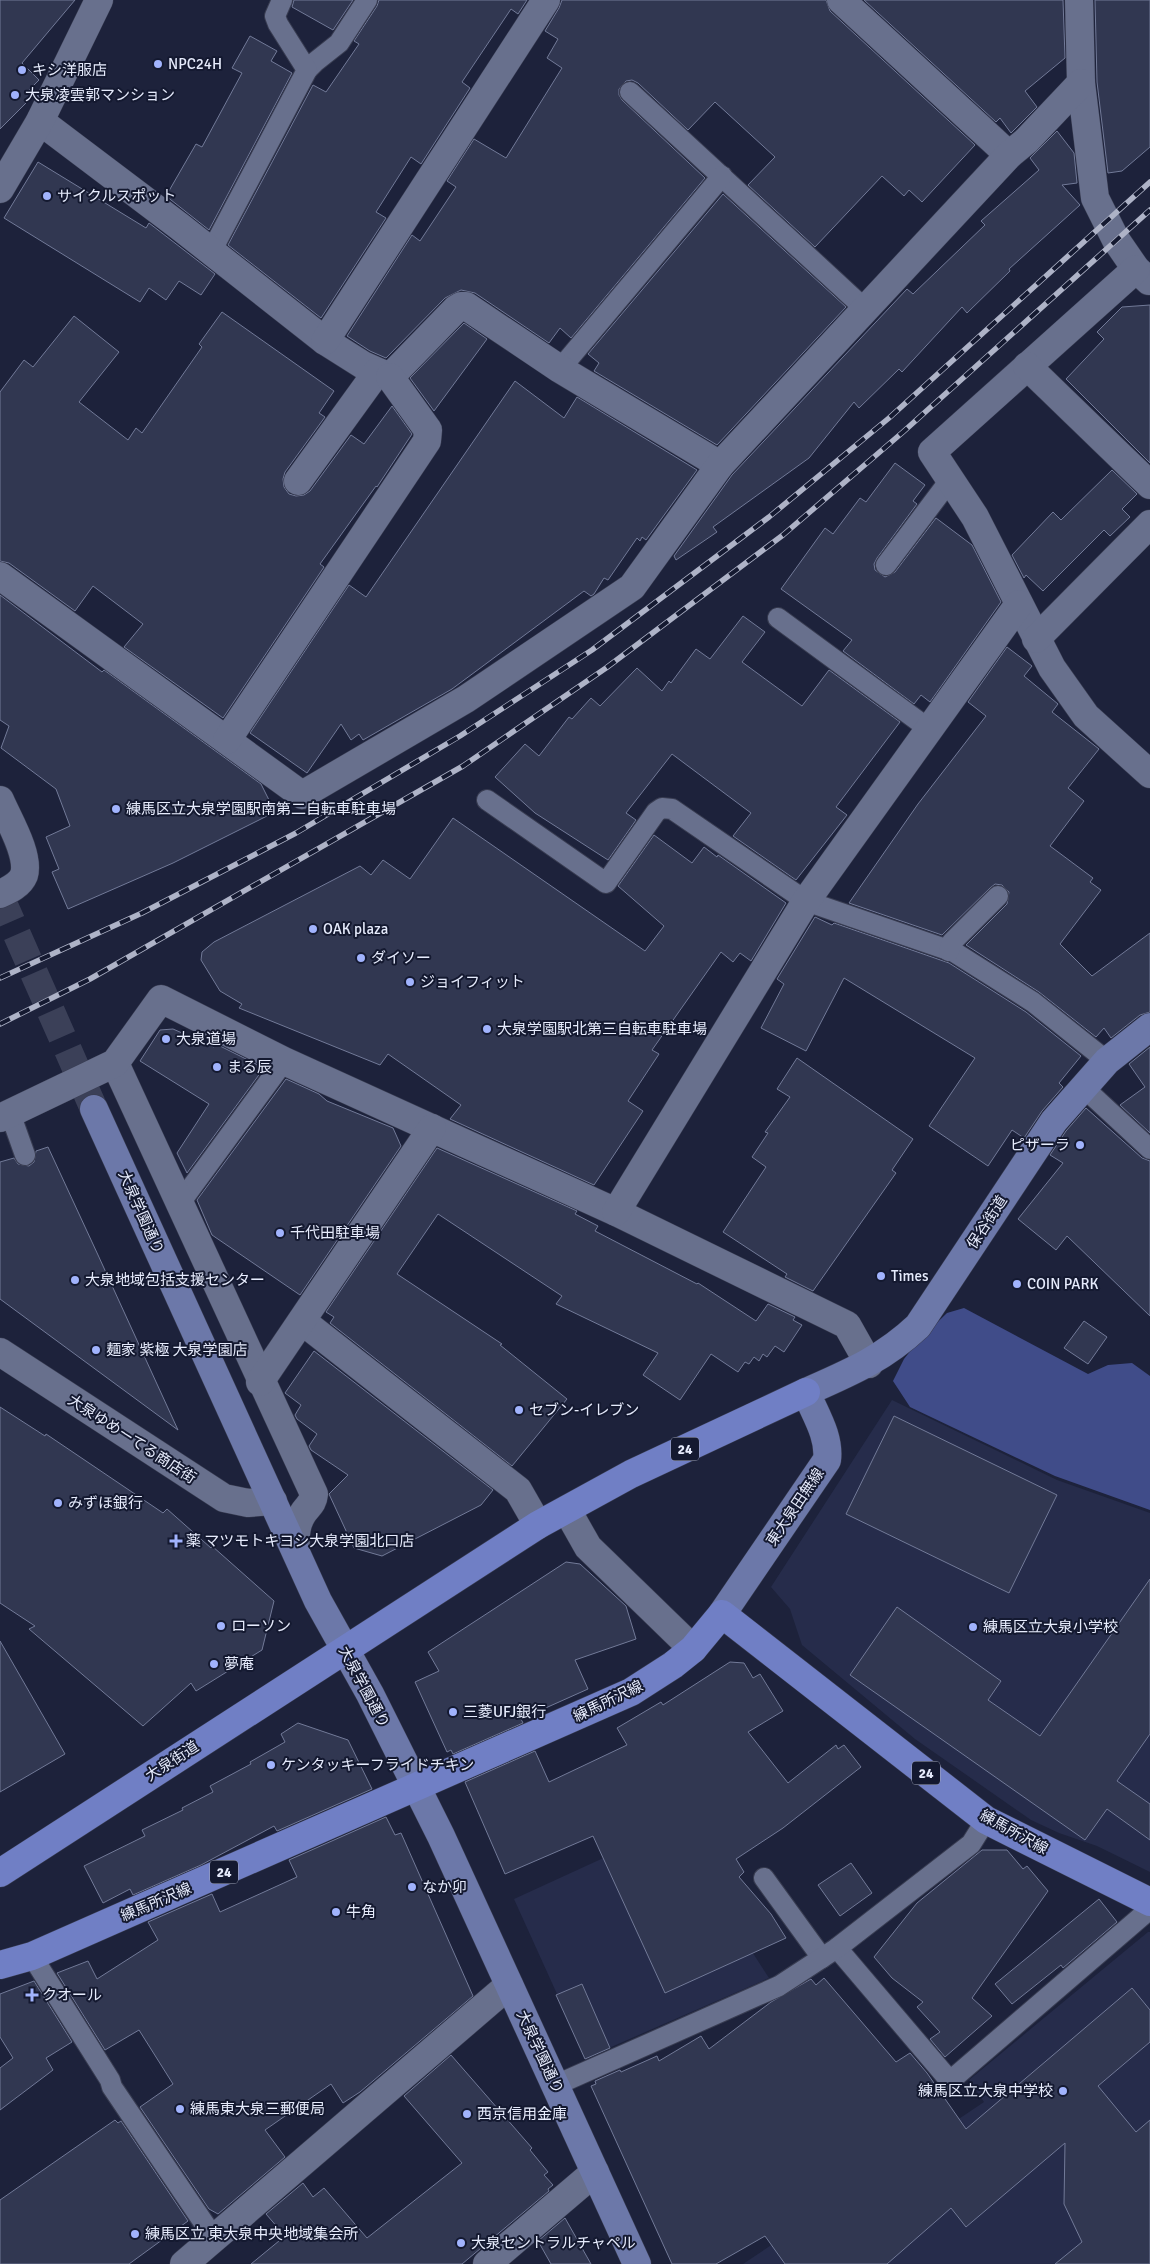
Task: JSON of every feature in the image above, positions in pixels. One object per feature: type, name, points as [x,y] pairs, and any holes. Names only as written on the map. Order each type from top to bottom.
[{"type":"main road","name":"24","points":[[345,1650],[538,1525],[631,1474],[806,1392]]},
{"type":"main road","name":"練馬所沢線","points":[[0,1965],[32,1956],[632,1692],[673,1665],[693,1649],[722,1614],[986,1820],[1150,1902]]},
{"type":"main road","name":"大泉街道","points":[[0,1873],[345,1650]]},
{"type":"street","points":[[325,341],[546,0]]},
{"type":"street","points":[[841,0],[1009,155]]},
{"type":"street","points":[[1079,0],[1082,83],[1095,198],[1116,240],[1143,275],[1027,366],[932,452],[975,517],[1052,668],[1086,716],[1150,774]]},
{"type":"street","points":[[0,189],[40,121],[92,3]]},
{"type":"street","points":[[0,576],[302,795],[466,699],[632,587],[720,464],[1009,155],[1026,141],[1082,83]]},
{"type":"street","points":[[40,121],[325,341],[362,365],[383,375],[428,430],[427,441],[227,740]]},
{"type":"street","points":[[298,481],[383,375],[461,306],[466,306],[560,369],[720,464]]},
{"type":"street","points":[[1027,366],[1150,485]]},
{"type":"street","points":[[1036,639],[1150,524]]},
{"type":"street","points":[[616,1212],[806,902],[1019,604]]},
{"type":"street","points":[[0,800],[26,860],[24,876],[16,886],[0,894]]},
{"type":"street","points":[[5,1116],[115,1063],[161,999],[284,1061],[616,1212],[847,1325],[869,1364]]},
{"type":"street","name":"保谷街道","points":[[806,1392],[869,1364],[900,1344],[918,1326],[1054,1120],[1107,1061],[1150,1027]]},
{"type":"street","points":[[115,1063],[260,1382],[314,1494],[313,1502],[302,1515],[294,1534],[296,1551]]},
{"type":"street","name":"大泉学園通り","points":[[94,1109],[318,1601],[370,1694],[441,1836],[637,2264]]},
{"type":"street","points":[[260,1382],[432,1128]]},
{"type":"street","points":[[302,1321],[518,1490],[538,1525]]},
{"type":"street","name":"大泉ゆめーてる商店街","points":[[0,1352],[224,1498],[248,1503],[273,1501]]},
{"type":"street","name":"東大泉田無線","points":[[722,1614],[827,1460],[828,1448],[826,1438],[806,1392]]},
{"type":"street","points":[[567,1510],[588,1547],[693,1649]]},
{"type":"street","points":[[184,2264],[509,1986]]},
{"type":"street","points":[[487,2264],[595,2172]]},
{"type":"lane","points":[[282,0],[275,16],[307,70]]},
{"type":"lane","points":[[211,252],[307,70],[339,42],[368,0]]},
{"type":"lane","points":[[630,92],[864,308]]},
{"type":"lane","points":[[560,369],[722,176]]},
{"type":"lane","points":[[886,565],[950,480]]},
{"type":"lane","points":[[778,618],[930,729]]},
{"type":"lane","points":[[487,800],[606,883],[656,812],[662,808],[672,809],[806,902],[949,951],[1033,1002],[1107,1061]]},
{"type":"lane","points":[[949,951],[952,942],[998,896]]},
{"type":"lane","points":[[180,1203],[284,1061]]},
{"type":"lane","points":[[1083,1086],[1150,1150]]},
{"type":"lane","points":[[5,1116],[25,1154]]},
{"type":"lane","points":[[556,2086],[779,1986],[829,1953],[971,1844],[986,1820]]},
{"type":"lane","points":[[764,1878],[829,1953],[950,2081],[1150,1909]]},
{"type":"lane","points":[[32,1956],[110,2080],[112,2087],[214,2238]]},
{"type":"shaded area","points":[[964,1308],[1088,1374],[1108,1365],[1132,1363],[1150,1376],[1150,1510],[1055,1476],[910,1407],[893,1381],[904,1359],[919,1340],[947,1313]]},
{"type":"shaded area","name":"練馬区立大泉小学校","points":[[892,1400],[1057,1480],[1150,1513],[1150,1872],[1097,1846],[1059,1833],[1031,1820],[915,1739],[802,1645],[790,1609],[771,1587]]},
{"type":"shaded area","points":[[671,1827],[769,1978],[586,2058],[514,1899]]},
{"type":"shaded area","name":"練馬区立大泉中学校","points":[[1150,1932],[1150,2264],[743,2264],[984,2102],[969,2080]]},
{"type":"building","points":[[0,0],[75,0],[22,63],[39,80],[27,92],[32,97],[0,129]]},
{"type":"building","points":[[294,0],[353,0],[333,30],[292,7]]},
{"type":"building","points":[[379,0],[527,0],[518,14],[511,9],[462,82],[470,88],[421,164],[411,157],[376,212],[386,218],[321,318],[228,245],[313,85],[326,92],[359,44],[354,41]]},
{"type":"building","points":[[562,0],[826,0],[830,11],[975,145],[922,202],[909,190],[904,196],[882,176],[815,247],[748,185],[775,157],[715,102],[688,130],[638,83],[632,80],[626,81],[619,89],[619,95],[622,100],[705,178],[571,338],[560,328],[549,343],[475,293],[461,290],[445,298],[386,358],[370,351],[347,336],[412,235],[420,241],[456,187],[447,181],[474,139],[506,158],[562,68],[547,58],[558,39],[545,31]]},
{"type":"building","points":[[864,0],[1063,0],[1065,58],[1025,91],[1037,107],[1011,133],[1000,118],[996,122]]},
{"type":"building","points":[[1095,0],[1150,0],[1150,147],[1122,171],[1108,173],[1097,82]]},
{"type":"building","points":[[250,36],[277,51],[271,61],[292,73],[209,230],[166,196],[196,144],[202,147],[242,73],[232,68]]},
{"type":"building","points":[[1057,131],[1074,153],[1077,183],[1062,185],[1080,205],[1009,269],[1010,271],[967,313],[962,307],[902,372],[899,369],[859,408],[854,402],[809,458],[713,527],[717,532],[676,560],[674,556],[732,475],[907,289],[913,294],[985,225],[981,221],[1039,170],[1030,158]]},
{"type":"building","points":[[38,162],[146,228],[149,223],[215,274],[201,295],[179,281],[166,300],[149,288],[140,302],[4,218]]},
{"type":"building","points":[[723,194],[846,307],[717,445],[594,371],[599,363],[588,354]]},
{"type":"building","points":[[1150,305],[1150,463],[1066,379],[1104,339],[1097,332],[1122,307]]},
{"type":"building","points":[[222,312],[334,391],[319,413],[325,417],[285,472],[283,479],[284,487],[289,494],[296,496],[304,495],[310,491],[351,435],[364,444],[392,406],[412,434],[377,487],[320,564],[324,567],[223,718],[124,647],[143,624],[93,586],[75,611],[9,563],[0,561],[0,392],[24,360],[33,367],[74,316],[119,352],[79,402],[128,440],[136,428],[142,433],[202,347],[199,344]]},
{"type":"building","points":[[464,323],[487,339],[434,411],[410,378]]},
{"type":"building","points":[[515,381],[564,418],[577,397],[697,470],[646,540],[642,537],[640,541],[637,538],[608,580],[604,578],[594,594],[591,596],[584,591],[452,689],[363,740],[359,734],[351,740],[341,724],[307,773],[250,733],[349,585],[366,597]]},
{"type":"building","points":[[895,463],[925,485],[913,501],[917,504],[877,558],[874,564],[875,570],[885,577],[895,572],[936,518],[972,545],[1001,602],[930,702],[921,695],[914,704],[843,651],[852,640],[781,589],[825,528],[833,534],[860,498],[866,502]]},
{"type":"building","points":[[1112,470],[1137,494],[1122,509],[1130,517],[1110,536],[1104,530],[1043,591],[1026,575],[1024,578],[1012,555],[1053,512],[1061,520]]},
{"type":"building","points":[[0,595],[102,672],[104,670],[261,784],[275,812],[173,863],[68,909],[52,872],[59,869],[46,837],[70,826],[56,789],[1,748],[9,726],[0,720]]},
{"type":"building","points":[[743,616],[765,632],[742,662],[802,706],[829,670],[900,722],[836,807],[847,815],[796,880],[733,836],[751,813],[672,754],[626,813],[636,820],[608,860],[535,813],[495,777],[525,744],[539,756],[569,717],[572,719],[591,698],[600,706],[637,668],[662,691],[669,681],[671,683],[696,649],[710,659]]},
{"type":"building","points":[[1007,647],[1032,666],[1024,676],[1058,704],[1052,712],[1099,749],[1068,788],[1084,801],[1050,846],[1093,878],[1090,882],[1101,890],[1060,944],[1092,976],[1150,933],[1150,1012],[1140,1015],[1111,1038],[1104,1028],[1096,1037],[1039,992],[966,945],[1007,904],[1009,892],[1002,885],[995,884],[990,888],[942,935],[849,903],[918,804],[986,716],[968,702]]},
{"type":"building","points":[[453,818],[645,951],[664,926],[618,886],[654,835],[692,863],[704,847],[786,903],[751,961],[740,953],[733,962],[721,952],[652,1050],[659,1054],[628,1101],[643,1111],[594,1185],[450,1119],[461,1105],[388,1054],[380,1065],[239,1008],[242,1004],[220,991],[201,960],[202,952],[214,942],[360,866],[371,875],[383,860],[410,879]]},
{"type":"building","points":[[815,917],[832,925],[834,923],[949,963],[1026,1012],[1081,1056],[1059,1083],[1063,1087],[1042,1111],[1024,1138],[1012,1130],[988,1166],[929,1126],[975,1058],[844,978],[806,1051],[761,1028],[784,984],[777,979]]},
{"type":"building","points":[[173,1029],[214,1047],[216,1044],[264,1068],[187,1173],[177,1153],[209,1104],[140,1061],[160,1030]]},
{"type":"building","points":[[1150,1047],[1150,1133],[1120,1105],[1145,1087],[1129,1064]]},
{"type":"building","points":[[797,1058],[913,1139],[892,1170],[896,1173],[813,1291],[785,1277],[787,1274],[723,1232],[766,1167],[752,1157],[768,1133],[765,1132],[790,1097],[777,1089]]},
{"type":"building","points":[[286,1079],[319,1094],[327,1101],[393,1128],[401,1146],[300,1295],[212,1235],[197,1200]]},
{"type":"building","points":[[1086,1108],[1142,1158],[1150,1161],[1150,1316],[1067,1236],[1056,1250],[1018,1219],[1063,1163],[1050,1155],[1066,1131]]},
{"type":"building","points":[[48,1147],[178,1430],[0,1299],[0,1162],[14,1158],[18,1164],[29,1166],[34,1162],[36,1151]]},
{"type":"building","points":[[437,1148],[577,1211],[575,1214],[598,1226],[595,1231],[698,1283],[756,1321],[768,1304],[795,1317],[793,1320],[802,1325],[784,1352],[775,1346],[767,1357],[763,1354],[759,1361],[754,1357],[749,1364],[745,1362],[738,1372],[711,1354],[680,1400],[643,1375],[658,1353],[556,1304],[562,1296],[438,1214],[397,1274],[502,1344],[500,1345],[567,1399],[512,1466],[330,1323],[334,1317],[326,1312]]},
{"type":"building","points":[[1084,1321],[1107,1337],[1088,1364],[1064,1348]]},
{"type":"building","points":[[314,1351],[493,1490],[481,1505],[382,1556],[354,1548],[329,1494],[348,1475],[311,1450],[309,1446],[317,1434],[297,1419],[295,1415],[301,1405],[285,1393]]},
{"type":"building","points":[[0,1407],[45,1436],[46,1434],[163,1513],[167,1509],[274,1601],[262,1650],[196,1691],[191,1683],[143,1726],[29,1629],[35,1626],[0,1603]]},
{"type":"building","points":[[894,1416],[1057,1495],[1009,1593],[846,1514]]},
{"type":"building","points":[[566,1562],[580,1564],[626,1606],[636,1639],[575,1660],[588,1689],[521,1719],[523,1723],[453,1754],[451,1750],[447,1752],[415,1682],[439,1671],[428,1652]]},
{"type":"building","points":[[1150,1579],[1150,1734],[1117,1781],[1150,1804],[1150,1840],[1107,1809],[1085,1840],[850,1675],[897,1607],[1001,1681],[988,1700],[1040,1736]]},
{"type":"building","points":[[0,1641],[65,1754],[0,1792]]},
{"type":"building","points":[[730,1662],[744,1663],[753,1678],[760,1674],[783,1711],[748,1732],[788,1783],[836,1745],[838,1749],[844,1745],[861,1767],[783,1828],[736,1859],[744,1872],[739,1877],[771,1914],[786,1938],[665,1993],[593,1836],[505,1874],[465,1782],[535,1751],[549,1782],[627,1745],[617,1728],[661,1702],[663,1705]]},
{"type":"building","points":[[298,1723],[348,1740],[372,1789],[277,1831],[274,1826],[201,1865],[133,1895],[130,1889],[103,1903],[84,1866],[145,1836],[142,1830],[183,1810],[182,1808],[213,1792],[210,1786],[251,1764],[250,1762],[285,1742],[281,1734]]},
{"type":"building","points":[[386,1817],[395,1835],[401,1833],[473,1996],[360,2092],[343,2103],[331,2084],[265,2130],[285,2157],[218,2214],[209,2209],[140,2107],[173,2084],[139,2030],[105,2050],[57,1973],[88,1961],[97,1979],[158,1940],[148,1922],[212,1894],[220,1912],[297,1877],[289,1860]]},
{"type":"building","points":[[982,1850],[1007,1850],[1023,1869],[1027,1866],[1048,1891],[972,1998],[992,2016],[945,2057],[930,2039],[940,2032],[917,2007],[923,2002],[892,1978],[874,1957],[917,1903]]},
{"type":"building","points":[[851,1863],[872,1893],[840,1916],[818,1885]]},
{"type":"building","points":[[1099,1899],[1117,1922],[1063,1968],[1061,1965],[1012,2004],[995,1984]]},
{"type":"building","points":[[824,1978],[896,2062],[910,2053],[927,2073],[966,2129],[1132,1988],[1150,2010],[1150,2042],[1098,2086],[1136,2132],[1150,2120],[1150,2264],[1055,2264],[1082,2242],[1064,2204],[1065,2143],[966,2227],[951,2208],[887,2264],[785,2264],[765,2236],[716,2264],[672,2264],[591,2086],[596,2084],[595,2081],[657,2056],[659,2061],[701,2036],[709,2049],[771,2002],[811,1979],[816,1985]]},
{"type":"building","points":[[34,1981],[72,2042],[46,2058],[53,2070],[0,2110],[0,2068],[13,2058],[0,2037],[0,1994]]},
{"type":"building","points":[[582,1984],[610,2048],[585,2059],[556,1995]]},
{"type":"building","points":[[451,2055],[532,2148],[530,2150],[548,2172],[544,2175],[553,2185],[548,2189],[549,2191],[462,2264],[251,2264],[285,2236],[266,2214],[303,2183],[313,2197],[324,2188],[367,2238],[462,2163],[404,2096]]},
{"type":"building","points":[[115,2120],[118,2123],[121,2121],[188,2221],[129,2264],[0,2264],[0,2200]]},
{"type":"building","points":[[565,2218],[591,2264],[551,2264],[538,2241]]},
{"type":"tunnel","points":[[0,896],[94,1109]]},
{"type":"railway","points":[[0,978],[142,913],[296,833],[460,736],[592,650],[769,517],[889,418],[1150,182]]},
{"type":"railway","points":[[0,1024],[90,979],[463,766],[606,668],[783,535],[903,432],[1150,210]]},
{"type":"place","name":"NPC24H","points":[[158,64]]},
{"type":"place","name":"キシ洋服店","points":[[22,70]]},
{"type":"place","name":"大泉凌雲郭マンション","points":[[15,95]]},
{"type":"place","name":"サイクルスポット","points":[[47,196]]},
{"type":"place","name":"練馬区立大泉学園駅南第二自転車駐車場","points":[[116,809]]},
{"type":"place","name":"OAK plaza","points":[[313,929]]},
{"type":"place","name":"ダイソー","points":[[361,958]]},
{"type":"place","name":"ジョイフィット","points":[[410,982]]},
{"type":"place","name":"大泉学園駅北第三自転車駐車場","points":[[487,1029]]},
{"type":"place","name":"大泉道場","points":[[166,1039]]},
{"type":"place","name":"まる辰","points":[[217,1067]]},
{"type":"place","name":"ピザーラ","points":[[1080,1145]]},
{"type":"place","name":"千代田駐車場","points":[[280,1233]]},
{"type":"place","name":"Times","points":[[881,1276]]},
{"type":"place","name":"大泉地域包括支援センター","points":[[75,1280]]},
{"type":"place","name":"COIN PARK","points":[[1017,1284]]},
{"type":"place","name":"麺家 紫極 大泉学園店","points":[[96,1350]]},
{"type":"place","name":"セブン-イレブン","points":[[519,1410]]},
{"type":"place","name":"みずほ銀行","points":[[58,1503]]},
{"type":"place","name":"薬 マツモトキヨシ大泉学園北口店","points":[[176,1541]]},
{"type":"place","name":"ローソン","points":[[221,1626]]},
{"type":"place","name":"練馬区立大泉小学校","points":[[973,1627]]},
{"type":"place","name":"夢庵","points":[[214,1664]]},
{"type":"place","name":"三菱UFJ銀行","points":[[453,1712]]},
{"type":"place","name":"ケンタッキーフライドチキン","points":[[271,1765]]},
{"type":"place","name":"なか卯","points":[[412,1887]]},
{"type":"place","name":"牛角","points":[[336,1912]]},
{"type":"place","name":"クオール","points":[[32,1995]]},
{"type":"place","name":"練馬区立大泉中学校","points":[[1063,2091]]},
{"type":"place","name":"練馬東大泉三郵便局","points":[[180,2109]]},
{"type":"place","name":"西京信用金庫","points":[[467,2114]]},
{"type":"place","name":"練馬区立 東大泉中央地域集会所","points":[[135,2234]]},
{"type":"place","name":"大泉セントラルチャペル","points":[[461,2243]]}]
